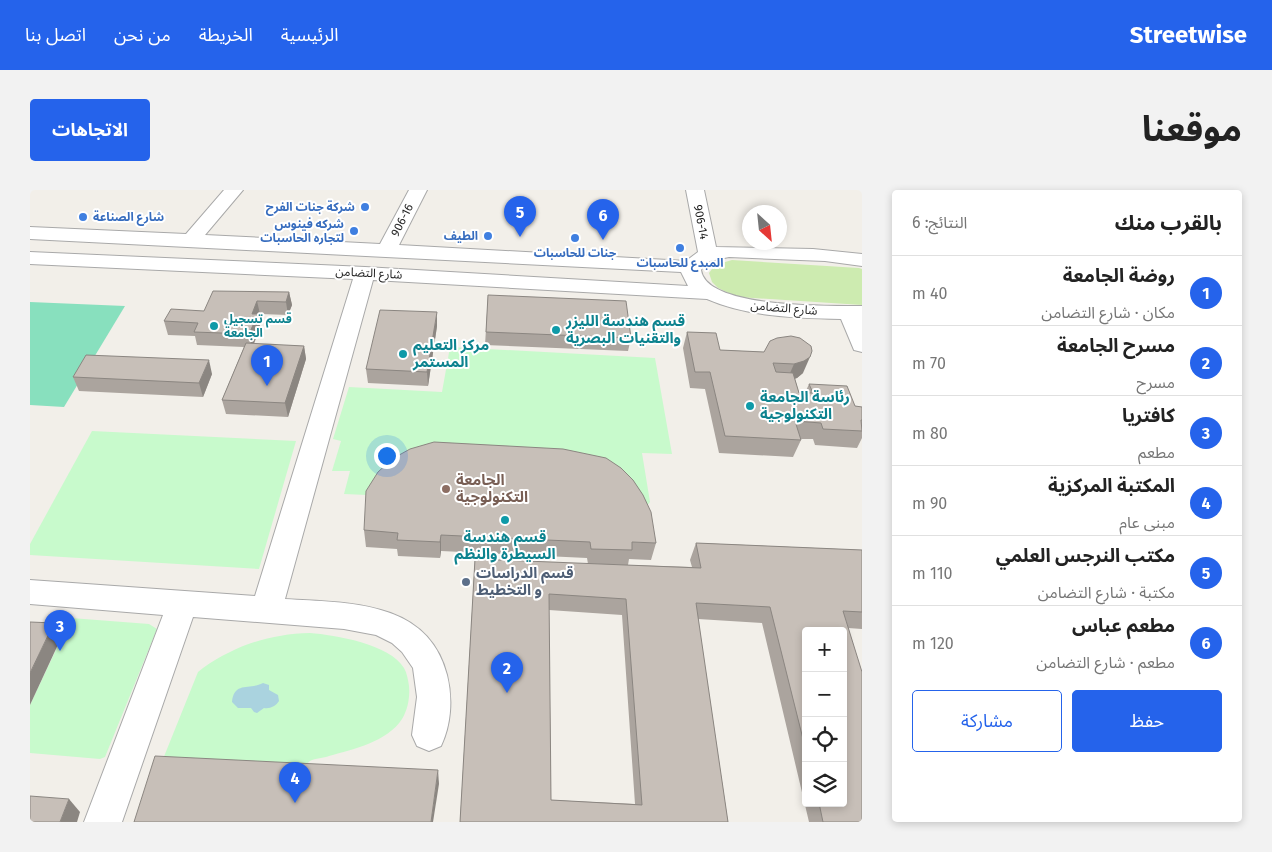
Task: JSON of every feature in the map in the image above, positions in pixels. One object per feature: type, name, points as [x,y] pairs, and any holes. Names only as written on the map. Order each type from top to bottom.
[{"type":"street","points":[[191,240],[234,190]]},
{"type":"street","name":"906-16","points":[[387,250],[418,190]]},
{"type":"street","name":"906-14","points":[[695,190],[700,261]]},
{"type":"street","name":"شارع التضامن","points":[[30,233],[387,250],[700,261],[726,252],[776,253],[862,260]]},
{"type":"street","name":"شارع التضامن","points":[[30,258],[365,272],[707,293]]},
{"type":"street","name":"شارع التضامن","points":[[700,261],[691,276],[698,286],[720,299],[746,305],[798,310],[855,312]]},
{"type":"street","points":[[267,609],[365,272]]},
{"type":"street","points":[[855,312],[862,345]]},
{"type":"street","points":[[30,592],[267,609],[367,619],[392,628],[409,638],[418,645],[423,654],[429,668],[433,686],[429,735]]},
{"type":"street","points":[[103,822],[183,603]]},
{"type":"green space","points":[[732,260],[862,269],[862,305],[737,297],[718,288],[712,282],[709,273],[715,265]]},
{"type":"green space","points":[[30,302],[125,306],[64,407],[30,405]]},
{"type":"green space","points":[[450,347],[655,358],[672,454],[642,453],[650,502],[646,507],[344,494],[350,471],[332,471],[341,441],[333,439],[349,387],[442,392]]},
{"type":"green space","points":[[92,431],[296,441],[259,569],[30,555],[30,544]]},
{"type":"green space","points":[[71,618],[149,624],[157,629],[105,757],[100,759],[30,753],[30,705]]},
{"type":"green space","points":[[310,633],[361,642],[375,647],[397,660],[404,668],[409,686],[408,703],[402,719],[388,734],[369,744],[312,760],[308,762],[303,770],[163,759],[198,672],[228,653],[254,642],[267,638]]},
{"type":"water","points":[[263,683],[269,685],[269,690],[278,695],[279,701],[275,706],[264,708],[257,713],[251,708],[238,708],[232,702],[233,695],[239,689]]},
{"type":"building","points":[[213,291],[289,292],[286,302],[257,301],[252,314],[258,314],[249,334],[194,332],[198,323],[164,321],[171,309],[204,311]]},
{"type":"building","name":"قسم هندسة الليزر والتقنيات البصرية","points":[[488,295],[626,301],[631,338],[486,332]]},
{"type":"building","name":"مركز التعليم المستمر","points":[[380,310],[437,312],[427,372],[366,369]]},
{"type":"building","name":"رئاسة الجامعة التكنولوجية","points":[[687,332],[716,333],[720,350],[764,352],[770,341],[777,338],[791,336],[800,338],[811,346],[810,357],[794,364],[773,363],[776,372],[793,373],[799,393],[813,393],[809,384],[847,386],[855,406],[862,407],[862,431],[823,429],[821,423],[795,421],[801,440],[725,436],[710,372],[695,372]]},
{"type":"building","points":[[246,343],[304,346],[285,403],[222,400]]},
{"type":"building","points":[[86,355],[209,360],[199,383],[73,377]]},
{"type":"building","name":"قسم هندسة السيطرة والنظم","points":[[434,442],[563,449],[606,458],[621,468],[633,480],[643,495],[651,512],[656,543],[632,542],[632,550],[591,549],[590,542],[441,535],[440,542],[397,540],[398,533],[364,530],[366,491],[378,472],[392,459],[410,449]]},
{"type":"building","points":[[696,543],[862,550],[862,612],[843,611],[862,672],[862,822],[823,822],[820,807],[847,807],[847,627],[802,627],[802,735],[770,607],[696,603],[728,822],[460,822],[475,559],[701,568]],"holes":[[[549,594],[626,599],[642,805],[551,800]]]},
{"type":"building","points":[[30,622],[54,623],[30,673]]},
{"type":"building","points":[[155,756],[438,770],[431,822],[134,822]]},
{"type":"building","points":[[30,796],[69,799],[60,822],[30,822]]},
{"type":"place","name":"شركة جنات الفرح","points":[[365,207]]},
{"type":"place","name":"شارع الصناعة","points":[[83,217]]},
{"type":"place","name":"شركه فينوس لتجاره الحاسبات","points":[[354,231]]},
{"type":"place","name":"الطيف","points":[[488,236]]},
{"type":"place","name":"مكتب النرجس العلمي","points":[[520,237]]},
{"type":"place","name":"جنات للحاسبات","points":[[575,238]]},
{"type":"place","name":"مطعم عباس","points":[[603,240]]},
{"type":"place","name":"المبدع للحاسبات","points":[[680,248]]},
{"type":"place","name":"قسم تسجيل الجامعة","points":[[214,326]]},
{"type":"place","name":"قسم هندسة الليزر والتقنيات البصرية","points":[[556,330]]},
{"type":"place","name":"مركز التعليم المستمر","points":[[403,354]]},
{"type":"place","name":"روضة الجامعة","points":[[267,386]]},
{"type":"place","name":"رئاسة الجامعة التكنولوجية","points":[[750,406]]},
{"type":"place","name":"الجامعة التكنولوجية","points":[[446,489]]},
{"type":"place","name":"قسم هندسة السيطرة والنظم","points":[[505,520]]},
{"type":"place","name":"قسم الدراسات و التخطيط","points":[[466,582]]},
{"type":"place","name":"كافتريا","points":[[60,651]]},
{"type":"place","name":"مسرح الجامعة","points":[[507,693]]},
{"type":"place","name":"المكتبة المركزية","points":[[295,803]]}]
